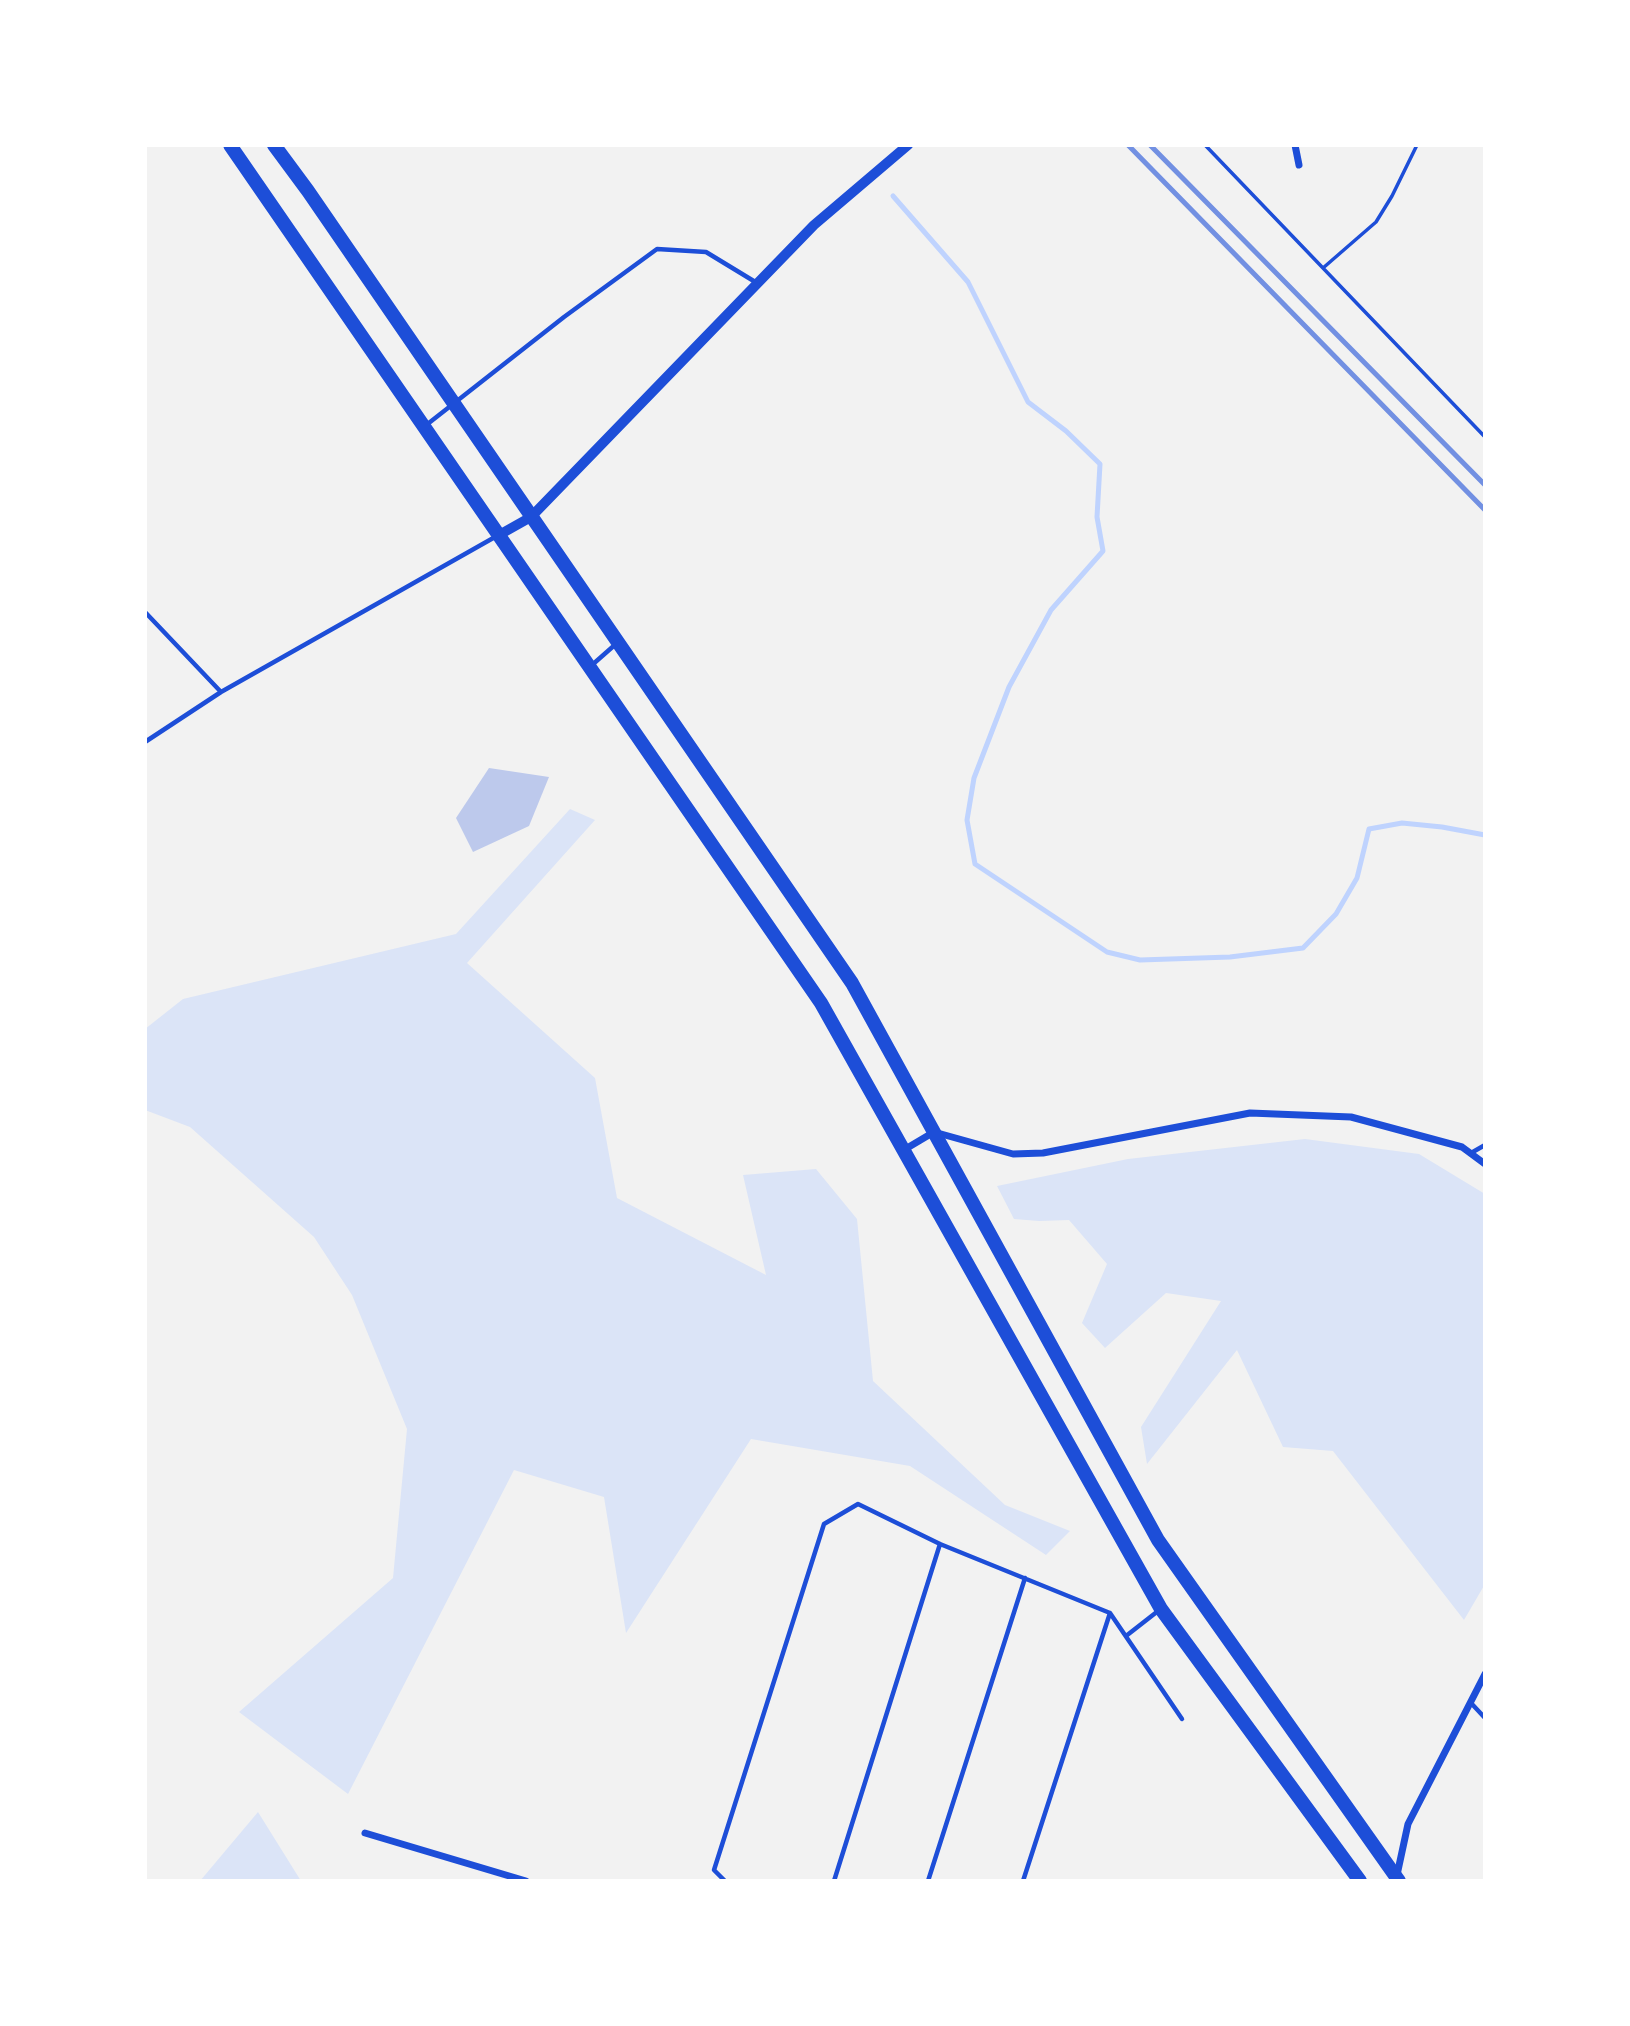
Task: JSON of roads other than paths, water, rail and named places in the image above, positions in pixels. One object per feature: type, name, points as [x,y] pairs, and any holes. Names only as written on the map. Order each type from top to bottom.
[{"type":"main road","points":[[230,145],[821,1003],[1161,1609],[1360,1881]]},
{"type":"main road","points":[[274,145],[852,983],[1158,1540],[1396,1880]]},
{"type":"street","points":[[499,535],[531,517],[814,225],[908,145]]},
{"type":"street","points":[[1294,145],[1299,165]]},
{"type":"street","points":[[902,1150],[934,1132],[1013,1154],[1042,1153],[1250,1113],[1351,1117],[1462,1147],[1485,1164]]},
{"type":"street","points":[[1396,1880],[1408,1824],[1485,1674]]},
{"type":"street","points":[[365,1833],[526,1881]]},
{"type":"lane","points":[[425,427],[657,248],[706,252],[758,284]]},
{"type":"lane","points":[[145,741],[221,692],[499,535]]},
{"type":"lane","points":[[145,612],[221,692]]},
{"type":"lane","points":[[589,667],[618,643]]},
{"type":"lane","points":[[1470,1153],[1485,1145]]},
{"type":"lane","points":[[725,1881],[714,1870],[824,1524],[858,1504],[940,1544],[1110,1613],[1182,1719]]},
{"type":"lane","points":[[834,1881],[940,1544]]},
{"type":"lane","points":[[928,1881],[1025,1578]]},
{"type":"lane","points":[[1126,1636],[1161,1609]]},
{"type":"lane","points":[[1023,1881],[1110,1613]]},
{"type":"lane","points":[[1470,1703],[1485,1718]]},
{"type":"waterway","points":[[893,196],[968,282],[1028,402],[1066,431],[1100,464],[1097,517],[1103,551],[1051,610],[1009,687],[974,778],[967,820],[975,864],[1107,952],[1140,960],[1230,957],[1303,948],[1336,914],[1357,878],[1369,829],[1402,823],[1485,835]]},
{"type":"railway","points":[[1128,145],[1485,510]]},
{"type":"railway","points":[[1150,145],[1485,485]]}]
